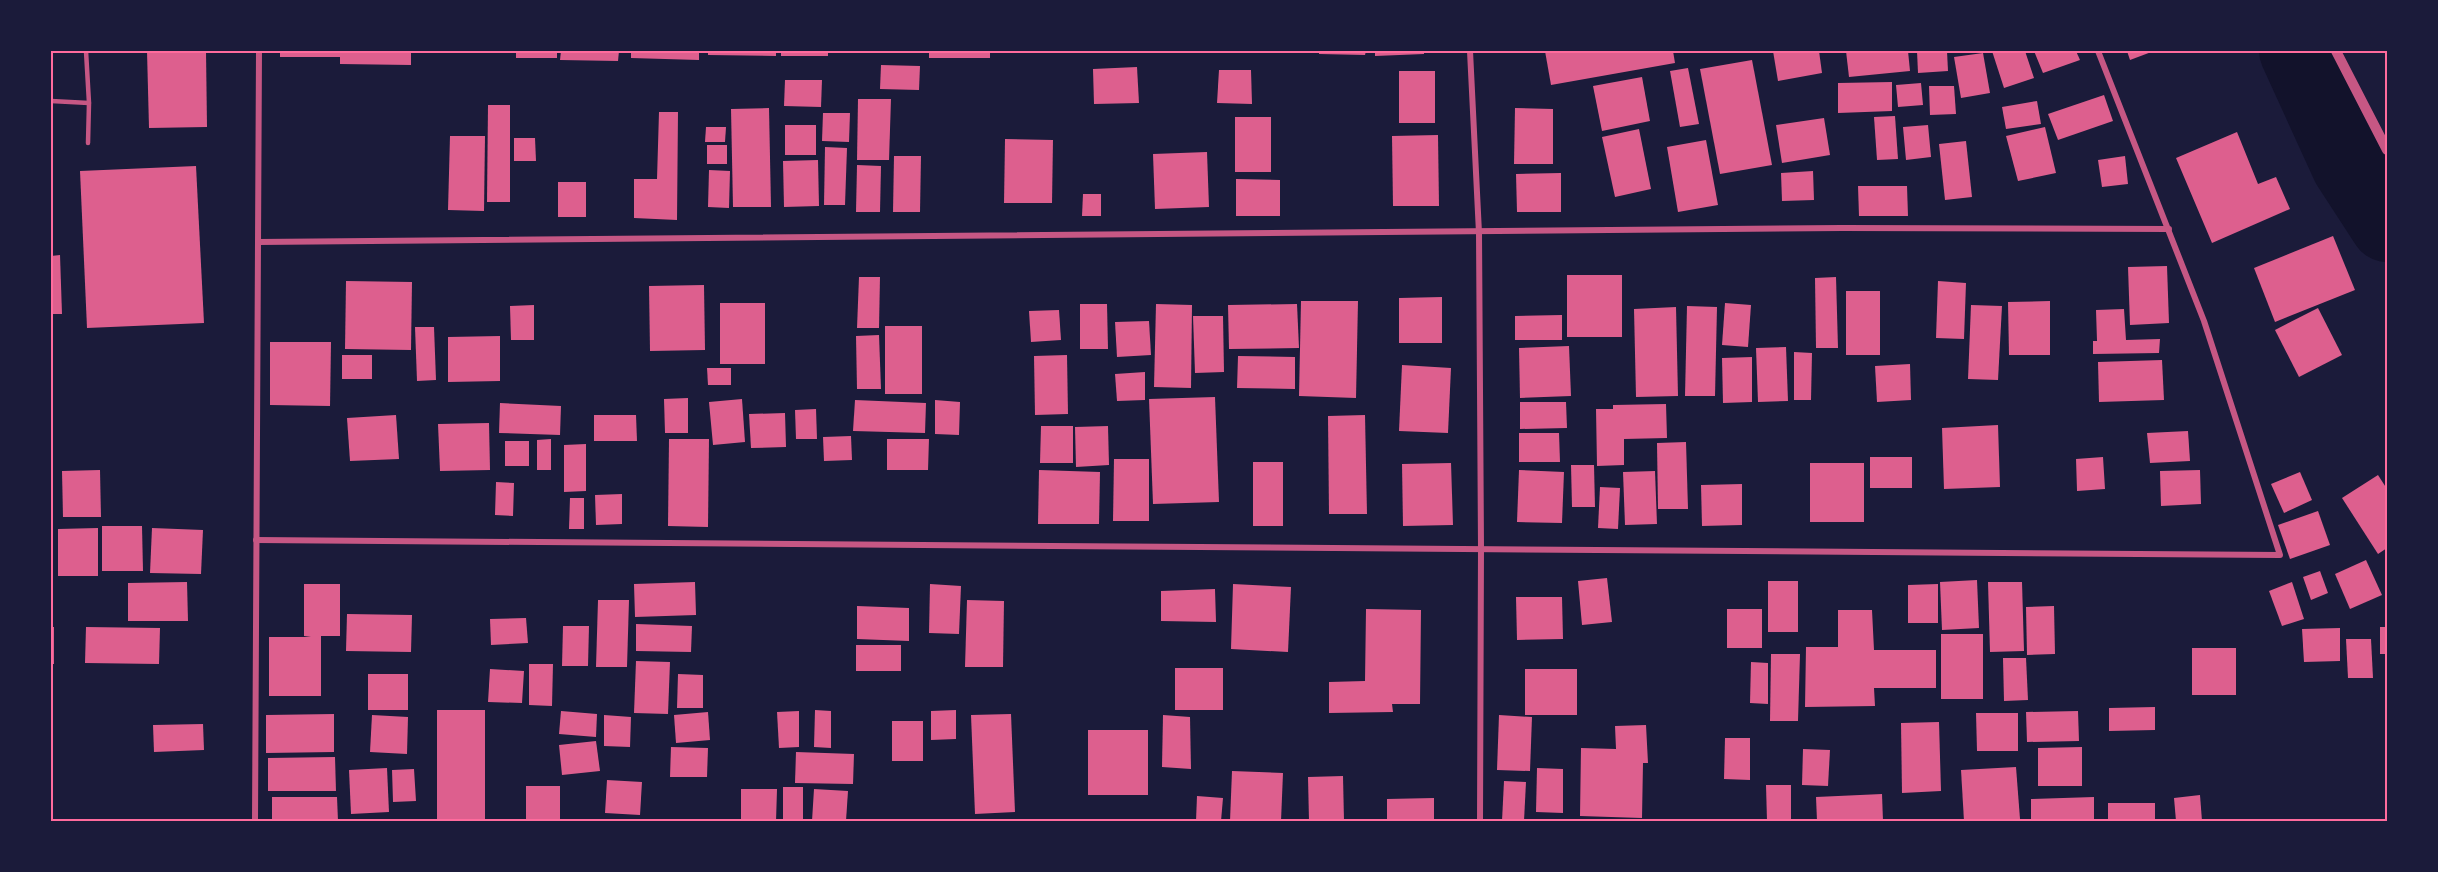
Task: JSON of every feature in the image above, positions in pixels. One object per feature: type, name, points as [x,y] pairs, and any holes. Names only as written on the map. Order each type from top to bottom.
[{"type":"street","points":[[255,821],[259,51]]},
{"type":"street","points":[[1470,51],[1479,233],[1480,821]]},
{"type":"street","points":[[256,540],[2280,555],[2204,321],[2098,51]]},
{"type":"street","points":[[2336,51],[2387,150]]},
{"type":"street","points":[[258,242],[1842,228],[2169,229]]},
{"type":"lane","points":[[86,51],[89,103],[88,143]]},
{"type":"lane","points":[[51,101],[89,103]]},
{"type":"building","points":[[147,51],[206,51],[207,127],[149,128]]},
{"type":"building","points":[[280,51],[411,51],[411,65],[340,64],[340,57],[280,57]]},
{"type":"building","points":[[516,51],[557,51],[557,58],[516,58]]},
{"type":"building","points":[[561,51],[619,51],[618,61],[560,60]]},
{"type":"building","points":[[631,51],[699,51],[699,60],[631,58]]},
{"type":"building","points":[[708,51],[776,51],[776,56],[708,55]]},
{"type":"building","points":[[781,51],[828,51],[828,56],[781,56]]},
{"type":"building","points":[[929,51],[990,51],[990,58],[929,58]]},
{"type":"building","points":[[1319,51],[1366,51],[1365,55],[1319,54]]},
{"type":"building","points":[[1375,51],[1424,51],[1424,54],[1375,56]]},
{"type":"building","points":[[1545,51],[1673,51],[1675,63],[1551,85]]},
{"type":"building","points":[[1773,51],[1819,51],[1822,73],[1778,81]]},
{"type":"building","points":[[1846,51],[1908,51],[1910,71],[1849,77]]},
{"type":"building","points":[[1917,51],[1947,51],[1948,71],[1918,73]]},
{"type":"building","points":[[1992,51],[2025,51],[2034,78],[2004,88]]},
{"type":"building","points":[[2034,51],[2076,51],[2080,60],[2043,73]]},
{"type":"building","points":[[2127,51],[2154,51],[2130,60]]},
{"type":"building","points":[[1983,53],[1990,93],[1961,98],[1954,57]]},
{"type":"building","points":[[1752,60],[1772,165],[1720,174],[1700,69]]},
{"type":"building","points":[[881,65],[920,66],[919,90],[880,89]]},
{"type":"building","points":[[1137,67],[1139,103],[1094,104],[1093,69]]},
{"type":"building","points":[[1688,68],[1699,124],[1680,127],[1670,71]]},
{"type":"building","points":[[1219,70],[1251,70],[1252,104],[1217,103]]},
{"type":"building","points":[[1399,71],[1435,71],[1435,123],[1399,123]]},
{"type":"building","points":[[1642,77],[1650,121],[1602,131],[1593,86]]},
{"type":"building","points":[[785,80],[822,80],[821,107],[784,106]]},
{"type":"building","points":[[1892,82],[1892,111],[1838,113],[1838,83]]},
{"type":"building","points":[[1921,83],[1923,105],[1898,107],[1896,85]]},
{"type":"building","points":[[1929,86],[1954,86],[1956,114],[1930,115]]},
{"type":"building","points":[[2104,95],[2113,121],[2058,140],[2048,114]]},
{"type":"building","points":[[858,99],[891,99],[889,160],[857,160]]},
{"type":"building","points":[[2037,101],[2041,124],[2006,129],[2002,107]]},
{"type":"building","points":[[488,105],[510,105],[510,202],[487,202]]},
{"type":"building","points":[[769,108],[771,207],[733,207],[731,109]]},
{"type":"building","points":[[1515,108],[1553,109],[1553,164],[1514,164]]},
{"type":"building","points":[[659,112],[678,112],[677,220],[634,218],[634,179],[657,179]]},
{"type":"building","points":[[823,113],[850,113],[849,142],[822,141]]},
{"type":"building","points":[[1895,116],[1898,159],[1877,160],[1874,117]]},
{"type":"building","points":[[1235,117],[1271,117],[1271,172],[1235,172]]},
{"type":"building","points":[[1824,118],[1830,155],[1782,163],[1776,125]]},
{"type":"building","points":[[785,125],[816,125],[816,155],[785,155]]},
{"type":"building","points":[[1928,125],[1931,157],[1906,160],[1903,127]]},
{"type":"building","points":[[706,127],[726,127],[725,142],[705,142]]},
{"type":"building","points":[[2045,127],[2056,173],[2018,181],[2006,136]]},
{"type":"building","points":[[1639,129],[1651,189],[1615,197],[1602,137]]},
{"type":"building","points":[[2237,132],[2258,184],[2276,177],[2290,209],[2212,243],[2176,158]]},
{"type":"building","points":[[1438,135],[1439,206],[1393,206],[1392,136]]},
{"type":"building","points":[[450,136],[485,136],[484,211],[448,210]]},
{"type":"building","points":[[514,138],[535,138],[536,161],[514,161]]},
{"type":"building","points":[[1005,139],[1053,140],[1052,203],[1004,203]]},
{"type":"building","points":[[1706,140],[1718,205],[1678,212],[1667,147]]},
{"type":"building","points":[[1966,141],[1972,197],[1945,200],[1939,144]]},
{"type":"building","points":[[707,145],[727,145],[727,164],[707,164]]},
{"type":"building","points":[[825,147],[847,148],[845,205],[824,205]]},
{"type":"building","points":[[1207,152],[1209,207],[1155,209],[1153,154]]},
{"type":"building","points":[[894,156],[921,156],[920,212],[893,212]]},
{"type":"building","points":[[2125,156],[2128,184],[2102,187],[2098,160]]},
{"type":"building","points":[[818,160],[819,206],[784,207],[783,161]]},
{"type":"building","points":[[857,165],[881,166],[880,212],[856,212]]},
{"type":"building","points":[[196,166],[204,323],[87,328],[80,171]]},
{"type":"building","points":[[709,170],[730,171],[729,208],[708,207]]},
{"type":"building","points":[[1813,171],[1814,200],[1782,201],[1781,173]]},
{"type":"building","points":[[1561,173],[1561,212],[1517,212],[1516,174]]},
{"type":"building","points":[[1236,179],[1280,180],[1280,216],[1236,216]]},
{"type":"building","points":[[558,182],[586,182],[586,217],[558,217]]},
{"type":"building","points":[[1858,186],[1907,186],[1908,216],[1859,216]]},
{"type":"building","points":[[1083,194],[1101,194],[1101,216],[1082,216]]},
{"type":"building","points":[[2333,236],[2355,290],[2275,322],[2254,268]]},
{"type":"building","points":[[60,255],[62,314],[51,314],[51,256]]},
{"type":"building","points":[[2167,266],[2169,323],[2130,325],[2128,267]]},
{"type":"building","points":[[1567,275],[1622,275],[1622,337],[1567,337]]},
{"type":"building","points":[[859,277],[880,277],[879,328],[857,328]]},
{"type":"building","points":[[1836,277],[1838,348],[1816,348],[1815,278]]},
{"type":"building","points":[[346,281],[412,282],[411,350],[345,349]]},
{"type":"building","points":[[1938,281],[1966,283],[1964,339],[1936,338]]},
{"type":"building","points":[[704,285],[705,350],[650,351],[649,286]]},
{"type":"building","points":[[1846,291],[1880,291],[1880,355],[1846,355]]},
{"type":"building","points":[[1442,297],[1442,343],[1399,343],[1399,298]]},
{"type":"building","points":[[1301,301],[1358,301],[1356,398],[1299,396]]},
{"type":"building","points":[[2050,301],[2050,355],[2009,355],[2008,302]]},
{"type":"building","points":[[720,303],[765,303],[765,364],[720,364]]},
{"type":"building","points":[[1725,303],[1751,305],[1748,347],[1722,345]]},
{"type":"building","points":[[1080,304],[1107,304],[1108,349],[1080,349]]},
{"type":"building","points":[[1156,304],[1192,305],[1191,388],[1154,387]]},
{"type":"building","points":[[1297,304],[1299,348],[1229,349],[1228,305]]},
{"type":"building","points":[[534,305],[534,340],[511,340],[510,306]]},
{"type":"building","points":[[1971,305],[2002,306],[1998,380],[1968,379]]},
{"type":"building","points":[[1687,306],[1717,307],[1715,396],[1685,396]]},
{"type":"building","points":[[1676,307],[1678,396],[1636,397],[1634,309]]},
{"type":"building","points":[[2318,308],[2342,355],[2299,377],[2275,330]]},
{"type":"building","points":[[2124,309],[2126,340],[2160,339],[2159,353],[2093,354],[2093,341],[2097,341],[2096,310]]},
{"type":"building","points":[[1059,310],[1061,340],[1031,342],[1029,311]]},
{"type":"building","points":[[1562,315],[1562,340],[1515,340],[1515,316]]},
{"type":"building","points":[[1193,316],[1223,316],[1224,372],[1195,373]]},
{"type":"building","points":[[1149,321],[1151,355],[1117,357],[1115,322]]},
{"type":"building","points":[[885,326],[922,326],[922,394],[885,394]]},
{"type":"building","points":[[415,327],[434,327],[436,380],[417,381]]},
{"type":"building","points":[[879,335],[881,389],[857,389],[856,336]]},
{"type":"building","points":[[500,336],[500,381],[448,382],[448,337]]},
{"type":"building","points":[[270,342],[331,342],[330,406],[270,405]]},
{"type":"building","points":[[1569,346],[1571,396],[1520,398],[1519,348]]},
{"type":"building","points":[[1786,347],[1788,401],[1758,402],[1756,348]]},
{"type":"building","points":[[1794,352],[1812,353],[1811,400],[1794,400]]},
{"type":"building","points":[[342,355],[372,355],[372,379],[342,379]]},
{"type":"building","points":[[1067,355],[1068,414],[1035,415],[1034,356]]},
{"type":"building","points":[[1238,356],[1295,357],[1295,389],[1237,388]]},
{"type":"building","points":[[1752,357],[1752,402],[1723,403],[1722,358]]},
{"type":"building","points":[[2162,360],[2164,400],[2099,402],[2098,362]]},
{"type":"building","points":[[1910,364],[1911,400],[1877,402],[1875,366]]},
{"type":"building","points":[[1402,365],[1451,368],[1448,433],[1399,431]]},
{"type":"building","points":[[707,368],[731,368],[731,385],[708,385]]},
{"type":"building","points":[[1145,372],[1145,400],[1117,401],[1115,374]]},
{"type":"building","points":[[1215,397],[1219,502],[1153,504],[1149,399]]},
{"type":"building","points":[[688,398],[688,433],[665,433],[664,399]]},
{"type":"building","points":[[742,399],[745,442],[713,445],[709,402]]},
{"type":"building","points":[[855,400],[926,403],[925,433],[853,431]]},
{"type":"building","points":[[935,400],[960,402],[959,435],[935,434]]},
{"type":"building","points":[[1520,402],[1566,402],[1567,428],[1520,429]]},
{"type":"building","points":[[500,403],[561,406],[560,435],[499,433]]},
{"type":"building","points":[[1666,404],[1667,438],[1624,439],[1624,465],[1597,466],[1596,409],[1613,409],[1613,405]]},
{"type":"building","points":[[816,409],[817,439],[796,439],[795,410]]},
{"type":"building","points":[[785,413],[786,447],[751,448],[749,414]]},
{"type":"building","points":[[396,415],[399,459],[350,461],[347,418]]},
{"type":"building","points":[[594,415],[636,415],[637,441],[594,441]]},
{"type":"building","points":[[1365,415],[1367,514],[1329,514],[1328,416]]},
{"type":"building","points":[[489,423],[490,470],[440,471],[438,424]]},
{"type":"building","points":[[1998,425],[2000,487],[1944,489],[1942,428]]},
{"type":"building","points":[[1041,426],[1073,426],[1073,463],[1040,463]]},
{"type":"building","points":[[1108,426],[1109,465],[1076,467],[1075,427]]},
{"type":"building","points":[[2188,431],[2190,461],[2150,463],[2147,433]]},
{"type":"building","points":[[1519,433],[1559,433],[1560,462],[1519,462]]},
{"type":"building","points":[[851,436],[852,460],[824,461],[823,437]]},
{"type":"building","points":[[551,439],[551,470],[537,470],[537,440]]},
{"type":"building","points":[[669,439],[709,439],[708,527],[668,526]]},
{"type":"building","points":[[887,439],[929,439],[928,470],[887,470]]},
{"type":"building","points":[[505,441],[529,441],[529,466],[505,466]]},
{"type":"building","points":[[1686,442],[1688,509],[1658,509],[1657,443]]},
{"type":"building","points":[[586,444],[586,491],[564,492],[564,445]]},
{"type":"building","points":[[1870,457],[1912,457],[1912,488],[1870,488]]},
{"type":"building","points":[[2103,457],[2105,489],[2077,491],[2076,459]]},
{"type":"building","points":[[1114,459],[1149,459],[1149,521],[1113,521]]},
{"type":"building","points":[[1253,462],[1283,462],[1283,526],[1253,526]]},
{"type":"building","points":[[1451,463],[1453,525],[1403,526],[1402,464]]},
{"type":"building","points":[[1810,463],[1864,463],[1864,522],[1810,522]]},
{"type":"building","points":[[1571,465],[1594,465],[1595,507],[1572,507]]},
{"type":"building","points":[[100,470],[101,517],[63,517],[62,471]]},
{"type":"building","points":[[1039,470],[1100,472],[1099,524],[1038,524]]},
{"type":"building","points":[[1519,470],[1564,472],[1562,523],[1517,522]]},
{"type":"building","points":[[2200,470],[2201,504],[2161,506],[2160,471]]},
{"type":"building","points":[[1655,471],[1657,524],[1625,525],[1623,472]]},
{"type":"building","points":[[2300,472],[2312,500],[2284,513],[2271,484]]},
{"type":"building","points":[[2378,475],[2387,489],[2387,548],[2378,554],[2342,498]]},
{"type":"building","points":[[496,482],[514,483],[513,516],[495,515]]},
{"type":"building","points":[[1742,484],[1742,525],[1702,526],[1701,485]]},
{"type":"building","points":[[1600,487],[1620,488],[1618,529],[1598,528]]},
{"type":"building","points":[[622,494],[622,524],[596,525],[595,495]]},
{"type":"building","points":[[570,498],[584,498],[584,529],[569,529]]},
{"type":"building","points":[[2318,511],[2330,545],[2290,559],[2278,525]]},
{"type":"building","points":[[102,526],[142,526],[143,571],[102,571]]},
{"type":"building","points":[[98,528],[98,576],[58,576],[58,529]]},
{"type":"building","points":[[152,528],[203,530],[201,574],[150,573]]},
{"type":"building","points":[[2366,560],[2382,595],[2350,609],[2335,574]]},
{"type":"building","points":[[2320,571],[2328,593],[2311,600],[2303,577]]},
{"type":"building","points":[[1607,578],[1612,622],[1582,625],[1578,581]]},
{"type":"building","points":[[1977,580],[1979,628],[1942,630],[1940,582]]},
{"type":"building","points":[[1768,581],[1798,581],[1798,632],[1768,632]]},
{"type":"building","points":[[187,582],[188,621],[128,621],[128,583]]},
{"type":"building","points":[[695,582],[696,615],[635,617],[634,584]]},
{"type":"building","points":[[1988,582],[2022,582],[2024,651],[1990,652]]},
{"type":"building","points":[[2292,582],[2304,619],[2282,626],[2269,591]]},
{"type":"building","points":[[304,584],[340,584],[340,636],[321,636],[321,696],[269,696],[269,637],[311,637],[304,636]]},
{"type":"building","points":[[930,584],[961,586],[959,634],[929,633]]},
{"type":"building","points":[[1233,584],[1291,587],[1288,652],[1231,649]]},
{"type":"building","points":[[1938,584],[1938,623],[1908,623],[1908,585]]},
{"type":"building","points":[[1215,589],[1216,622],[1161,621],[1161,591]]},
{"type":"building","points":[[1516,597],[1562,597],[1563,639],[1517,640]]},
{"type":"building","points":[[598,600],[629,600],[627,667],[596,667]]},
{"type":"building","points":[[967,600],[1004,601],[1003,667],[965,667]]},
{"type":"building","points":[[857,606],[909,608],[909,641],[857,639]]},
{"type":"building","points":[[2054,606],[2055,654],[2027,655],[2026,607]]},
{"type":"building","points":[[1366,609],[1421,610],[1420,704],[1392,704],[1393,712],[1329,713],[1329,682],[1365,681]]},
{"type":"building","points":[[1727,609],[1762,609],[1762,648],[1727,648]]},
{"type":"building","points":[[1838,610],[1872,610],[1874,650],[1936,650],[1936,688],[1874,688],[1875,706],[1805,707],[1806,647],[1838,647]]},
{"type":"building","points":[[347,614],[412,615],[411,652],[346,651]]},
{"type":"building","points":[[526,618],[528,643],[491,645],[490,619]]},
{"type":"building","points":[[636,624],[692,626],[691,652],[636,651]]},
{"type":"building","points":[[563,626],[589,626],[588,666],[562,666]]},
{"type":"building","points":[[51,627],[54,627],[54,664],[51,664]]},
{"type":"building","points":[[86,627],[160,628],[159,664],[85,663]]},
{"type":"building","points":[[2380,627],[2387,627],[2387,654],[2380,654]]},
{"type":"building","points":[[2340,628],[2340,661],[2304,662],[2302,629]]},
{"type":"building","points":[[1941,634],[1983,634],[1983,699],[1941,699]]},
{"type":"building","points":[[2346,639],[2371,639],[2373,678],[2348,678]]},
{"type":"building","points":[[856,645],[901,645],[901,671],[856,671]]},
{"type":"building","points":[[2192,648],[2236,648],[2236,695],[2192,695]]},
{"type":"building","points":[[1771,654],[1800,654],[1798,721],[1770,721]]},
{"type":"building","points":[[2003,658],[2026,658],[2028,700],[2004,701]]},
{"type":"building","points":[[636,661],[670,662],[668,714],[634,713]]},
{"type":"building","points":[[1751,662],[1768,663],[1768,704],[1750,703]]},
{"type":"building","points":[[529,664],[553,664],[552,706],[529,705]]},
{"type":"building","points":[[1175,668],[1223,668],[1223,710],[1175,710]]},
{"type":"building","points":[[490,669],[524,671],[522,703],[488,702]]},
{"type":"building","points":[[1525,669],[1577,669],[1577,715],[1525,715]]},
{"type":"building","points":[[368,674],[408,674],[408,710],[368,710]]},
{"type":"building","points":[[678,674],[703,675],[703,708],[677,708]]},
{"type":"building","points":[[2155,707],[2155,730],[2109,731],[2109,708]]},
{"type":"building","points":[[437,710],[485,710],[485,821],[437,821]]},
{"type":"building","points":[[815,710],[831,711],[831,748],[814,747]]},
{"type":"building","points":[[956,710],[956,739],[931,740],[931,711]]},
{"type":"building","points":[[561,711],[597,714],[596,737],[559,734]]},
{"type":"building","points":[[799,711],[799,747],[779,748],[777,712]]},
{"type":"building","points":[[2078,711],[2079,741],[2027,742],[2026,712]]},
{"type":"building","points":[[708,712],[710,740],[676,743],[674,715]]},
{"type":"building","points":[[1976,713],[2018,713],[2018,751],[1977,751]]},
{"type":"building","points":[[334,714],[334,752],[266,753],[266,715]]},
{"type":"building","points":[[1011,714],[1015,812],[975,814],[971,715]]},
{"type":"building","points":[[372,715],[408,717],[407,754],[370,752]]},
{"type":"building","points":[[604,715],[631,717],[630,747],[604,746]]},
{"type":"building","points":[[1163,715],[1190,717],[1191,769],[1162,767]]},
{"type":"building","points":[[1499,715],[1532,717],[1530,771],[1497,770]]},
{"type":"building","points":[[892,721],[923,721],[923,761],[892,761]]},
{"type":"building","points":[[1939,722],[1941,791],[1902,793],[1901,723]]},
{"type":"building","points":[[203,724],[204,750],[154,752],[153,725]]},
{"type":"building","points":[[1646,725],[1648,763],[1643,763],[1642,818],[1580,816],[1581,748],[1616,749],[1615,726]]},
{"type":"building","points":[[1088,730],[1148,730],[1148,795],[1088,795]]},
{"type":"building","points":[[1725,738],[1750,738],[1750,780],[1724,779]]},
{"type":"building","points":[[596,741],[600,771],[562,775],[559,745]]},
{"type":"building","points":[[671,747],[708,748],[707,777],[670,777]]},
{"type":"building","points":[[2082,747],[2082,786],[2038,786],[2038,748]]},
{"type":"building","points":[[1803,749],[1830,750],[1828,786],[1802,785]]},
{"type":"building","points":[[796,752],[854,754],[853,784],[795,783]]},
{"type":"building","points":[[335,757],[336,791],[268,791],[268,758]]},
{"type":"building","points":[[2016,767],[2020,819],[1964,821],[1961,770]]},
{"type":"building","points":[[387,768],[389,812],[351,814],[349,770]]},
{"type":"building","points":[[1537,768],[1563,769],[1563,813],[1536,812]]},
{"type":"building","points":[[414,769],[416,801],[393,802],[392,770]]},
{"type":"building","points":[[1232,771],[1283,773],[1281,821],[1230,821]]},
{"type":"building","points":[[1343,776],[1344,821],[1309,821],[1308,777]]},
{"type":"building","points":[[607,780],[642,782],[640,815],[605,813]]},
{"type":"building","points":[[1504,781],[1526,782],[1524,821],[1502,821]]},
{"type":"building","points":[[1766,785],[1791,785],[1791,821],[1767,821]]},
{"type":"building","points":[[526,786],[560,786],[560,821],[526,821]]},
{"type":"building","points":[[783,787],[803,787],[803,821],[783,821]]},
{"type":"building","points":[[741,789],[777,789],[776,821],[741,821]]},
{"type":"building","points":[[814,789],[848,791],[846,821],[812,821]]},
{"type":"building","points":[[1882,794],[1883,821],[1817,821],[1816,797]]},
{"type":"building","points":[[2200,795],[2202,821],[2176,821],[2174,798]]},
{"type":"building","points":[[1197,796],[1223,798],[1221,821],[1196,821]]},
{"type":"building","points":[[272,797],[337,797],[338,821],[272,821]]},
{"type":"building","points":[[2094,797],[2094,821],[2031,821],[2031,799]]},
{"type":"building","points":[[1434,798],[1434,821],[1387,821],[1387,799]]},
{"type":"building","points":[[2108,803],[2155,803],[2155,821],[2108,821]]},
{"type":"waterway","points":[[2296,51],[2348,165],[2387,225]]}]
